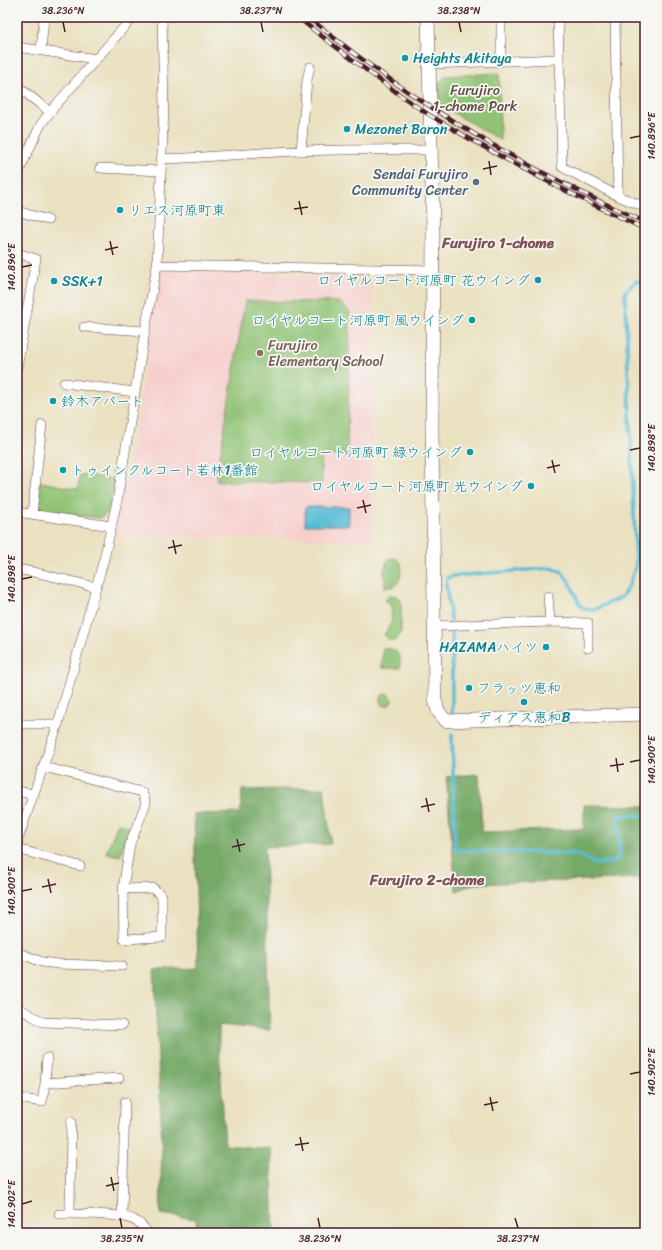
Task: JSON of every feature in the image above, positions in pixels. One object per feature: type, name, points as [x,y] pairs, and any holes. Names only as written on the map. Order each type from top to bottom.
[{"type":"street","points":[[41,50],[44,17]]},
{"type":"street","points":[[17,175],[41,124],[133,17]]},
{"type":"street","points":[[17,842],[58,724],[96,586],[117,501],[157,265],[164,107],[162,17]]},
{"type":"street","points":[[428,17],[434,270],[432,430],[435,700],[438,711],[446,722],[645,714]]},
{"type":"street","points":[[501,17],[501,61]]},
{"type":"street","points":[[558,17],[562,166],[618,196],[645,207]]},
{"type":"street","points":[[615,17],[618,196]]},
{"type":"street","points":[[17,47],[96,59]]},
{"type":"street","points":[[430,64],[559,59]]},
{"type":"street","points":[[301,151],[307,80],[310,67]]},
{"type":"street","points":[[21,89],[50,112]]},
{"type":"street","points":[[161,159],[200,158],[232,154],[301,151],[431,150]]},
{"type":"street","points":[[100,168],[161,171]]},
{"type":"street","points":[[17,212],[48,220]]},
{"type":"street","points":[[17,253],[36,259],[17,368]]},
{"type":"street","points":[[157,265],[434,270]]},
{"type":"street","points":[[84,327],[145,330]]},
{"type":"street","points":[[64,383],[135,392]]},
{"type":"street","points":[[32,514],[42,425]]},
{"type":"street","points":[[17,512],[111,526]]},
{"type":"street","points":[[17,569],[96,586]]},
{"type":"street","points":[[548,596],[550,622]]},
{"type":"street","points":[[434,626],[550,622],[588,623],[588,648]]},
{"type":"street","points":[[17,724],[58,724]]},
{"type":"street","points":[[44,766],[142,792],[146,803],[130,844],[123,889],[124,939],[162,937],[162,896],[153,888],[123,889]]},
{"type":"street","points":[[17,791],[33,794]]},
{"type":"street","points":[[17,849],[80,866]]},
{"type":"street","points":[[17,952],[42,962],[53,964],[122,966]]},
{"type":"street","points":[[17,1007],[43,1022],[122,1025]]},
{"type":"street","points":[[17,1098],[42,1102],[47,1058]]},
{"type":"street","points":[[45,1083],[119,1078]]},
{"type":"street","points":[[122,1216],[125,1102]]},
{"type":"street","points":[[70,1214],[71,1122]]},
{"type":"street","points":[[59,1214],[122,1216],[134,1220],[143,1226],[148,1233]]},
{"type":"shaded area","name":"Furujiro Elementary School","points":[[166,271],[373,278],[371,540],[114,537],[135,428],[160,275]]},
{"type":"green space","name":"Furujiro 1-chome Park","points":[[499,73],[500,140],[440,105],[439,83],[446,76]]},
{"type":"green space","points":[[245,301],[339,302],[350,312],[347,456],[321,455],[322,483],[216,481]]},
{"type":"green space","points":[[80,474],[115,479],[108,512],[101,518],[42,511],[37,505],[40,482],[78,489]]},
{"type":"green space","points":[[395,558],[401,563],[401,572],[398,583],[395,586],[385,588],[384,570],[387,561]]},
{"type":"green space","points":[[393,595],[399,597],[401,601],[401,634],[395,641],[388,639],[384,635],[392,621],[391,606],[385,600],[389,596]]},
{"type":"green space","points":[[383,648],[392,649],[399,655],[400,668],[382,668]]},
{"type":"green space","points":[[384,694],[388,694],[392,700],[388,706],[384,706],[380,702],[380,698]]},
{"type":"green space","points":[[479,774],[482,832],[584,829],[584,805],[645,806],[644,878],[474,884],[456,891],[446,777]]},
{"type":"green space","points":[[324,788],[331,844],[265,847],[270,1030],[219,1025],[225,1145],[271,1149],[274,1233],[197,1233],[196,1219],[160,1214],[162,1145],[154,970],[198,968],[194,814],[240,813],[242,790]]},
{"type":"green space","points":[[118,823],[129,827],[120,856],[106,853]]},
{"type":"water","points":[[305,507],[349,507],[349,525],[305,525]]},
{"type":"waterway","points":[[451,620],[446,585],[447,578],[453,576],[551,568],[561,571],[569,581],[580,605],[585,609],[596,609],[622,597],[629,585],[636,565],[625,292],[635,282],[645,280]]},
{"type":"waterway","points":[[452,629],[452,713]]},
{"type":"waterway","points":[[452,734],[455,850],[578,854],[596,864],[614,861],[620,855],[618,816],[645,815]]},
{"type":"railway","points":[[297,17],[356,62],[436,119],[535,175],[645,229]]},
{"type":"railway","points":[[308,17],[374,68],[442,114],[478,136],[550,176],[645,222]]},
{"type":"place","name":"Heights Akitaya","points":[[405,58]]},
{"type":"place","name":"Mezonet Baron","points":[[347,129]]},
{"type":"place","name":"Sendai Furujiro Community Center","points":[[476,182]]},
{"type":"place","name":"リエス河原町東","points":[[120,210]]},
{"type":"place","name":"ロイヤルコート河原町 花ウイング","points":[[538,280]]},
{"type":"place","name":"SSK+1","points":[[54,281]]},
{"type":"place","name":"ロイヤルコート河原町 風ウイング","points":[[472,320]]},
{"type":"place","name":"Furujiro Elementary School","points":[[260,353]]},
{"type":"place","name":"鈴木アパート","points":[[53,401]]},
{"type":"place","name":"ロイヤルコート河原町 緑ウイング","points":[[470,452]]},
{"type":"place","name":"トゥインクルコート若林1番館","points":[[63,470]]},
{"type":"place","name":"ロイヤルコート河原町 光ウイング","points":[[531,486]]},
{"type":"place","name":"HAZAMAハイツ","points":[[546,647]]},
{"type":"place","name":"フラッツ恵和","points":[[469,688]]},
{"type":"place","name":"ディアス恵和B","points":[[524,702]]},
{"type":"district","name":"Furujiro 1-chome","points":[[498,243]]},
{"type":"district","name":"Furujiro 2-chome","points":[[427,880]]}]
